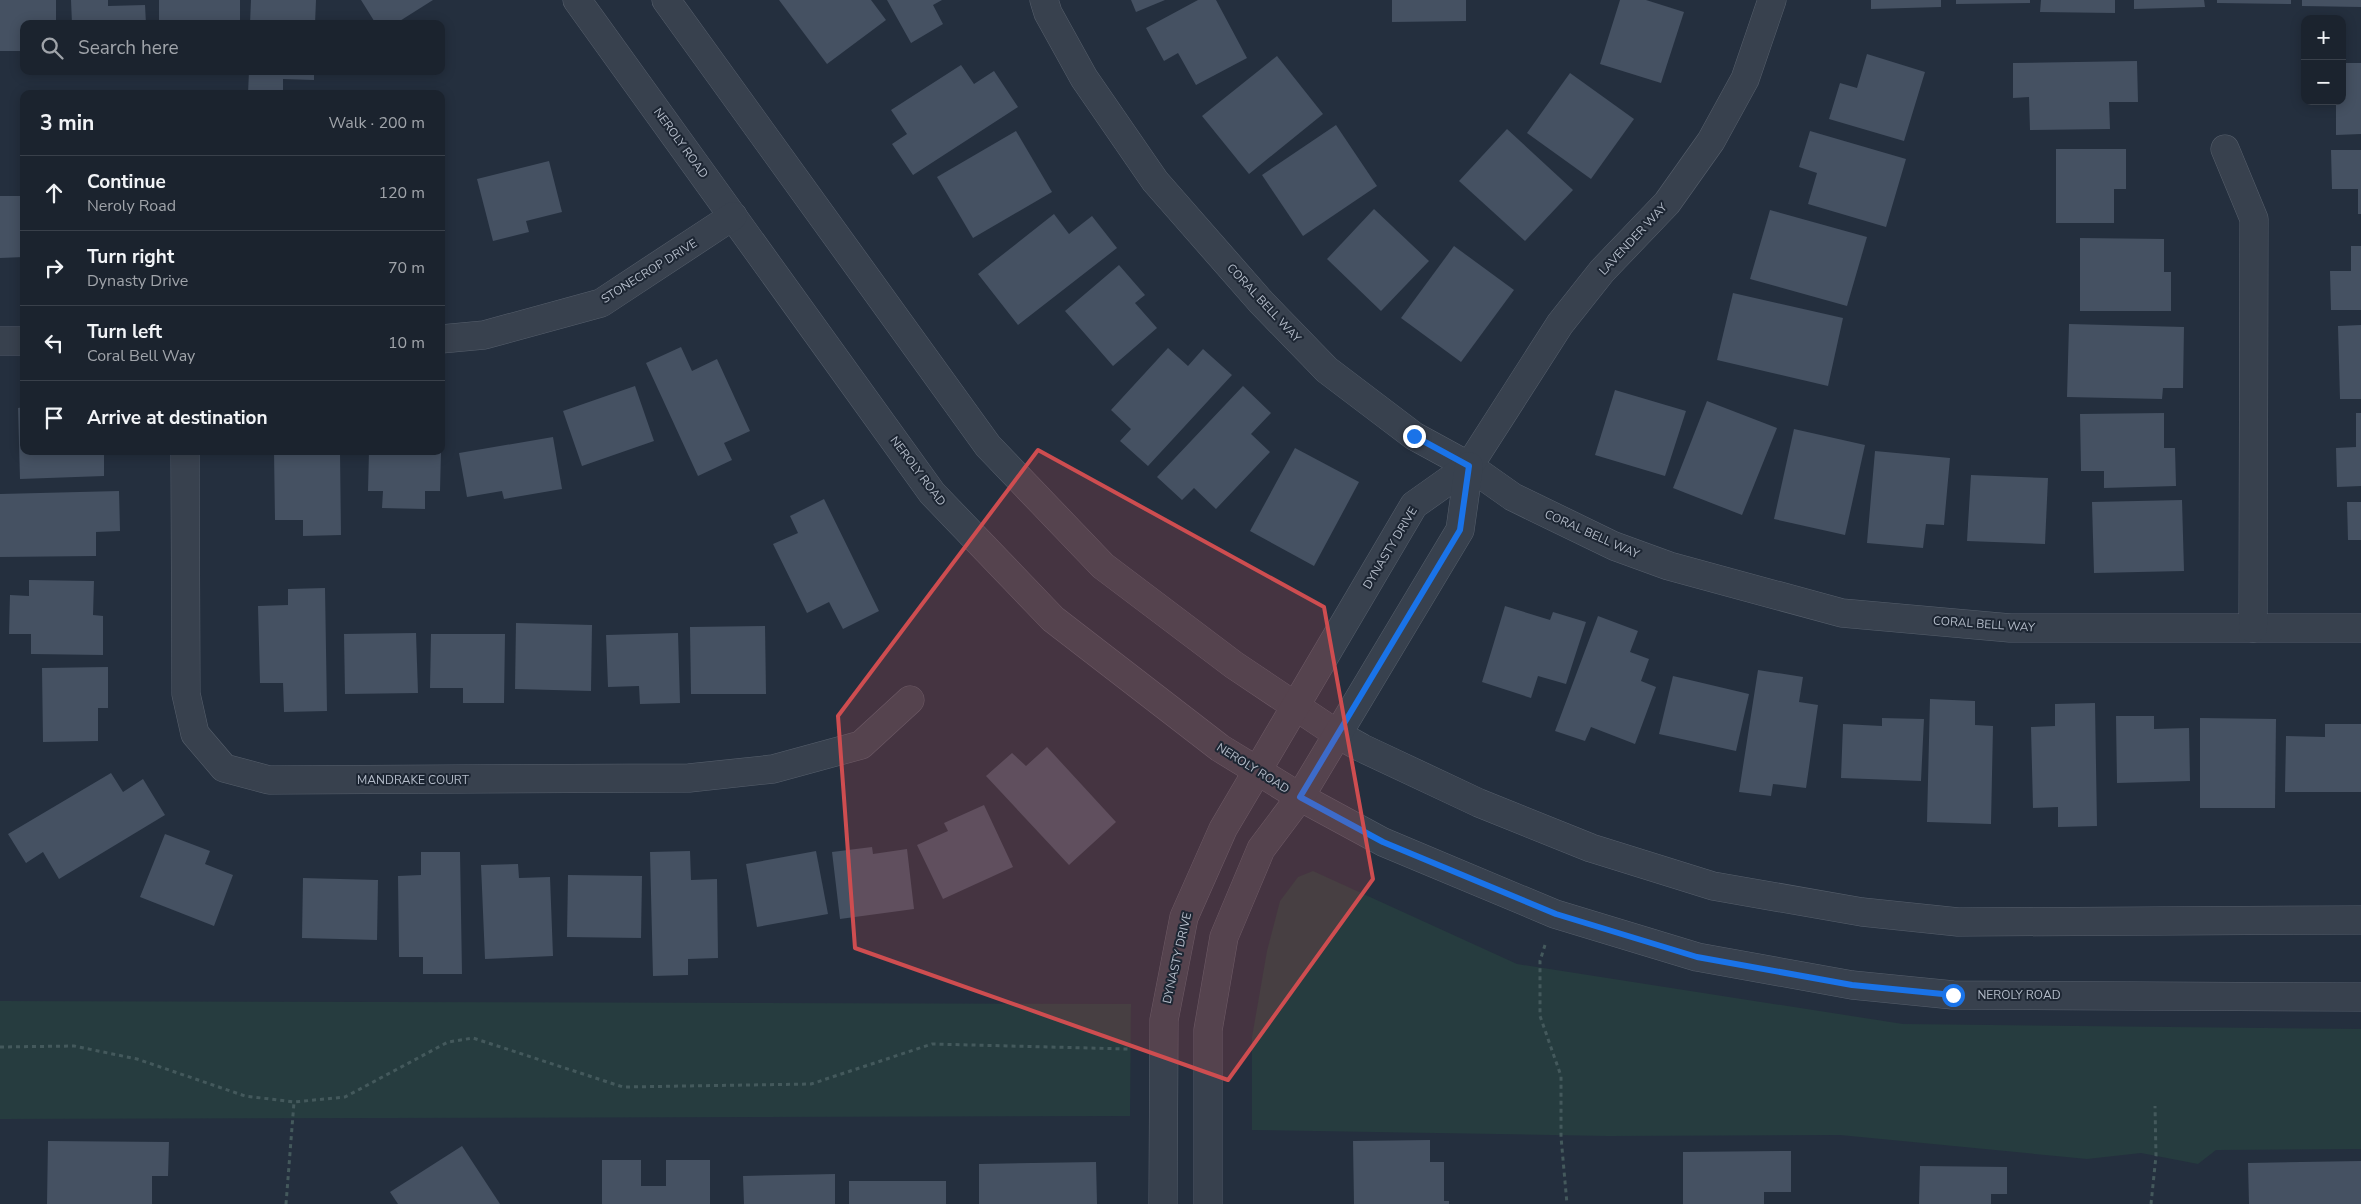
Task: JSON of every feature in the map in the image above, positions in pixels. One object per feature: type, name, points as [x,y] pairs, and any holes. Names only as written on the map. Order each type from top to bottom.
[{"type":"street","name":"NEROLY ROAD","points":[[577,0],[932,493],[1053,619],[1220,748],[1300,797],[1383,842],[1556,914],[1697,957],[1852,985],[1953,995],[2361,997]]},
{"type":"street","points":[[666,0],[988,446],[1103,566],[1234,665],[1337,734],[1372,753],[1479,802],[1591,848],[1713,886],[1862,912],[1958,922],[2361,920]]},
{"type":"street","name":"CORAL BELL WAY","points":[[1044,0],[1048,12],[1084,78],[1155,181],[1261,302],[1327,370],[1414,436],[1469,466],[1513,497],[1614,546],[1669,566],[1842,612],[2010,628],[2361,628]]},
{"type":"street","name":"LAVENDER WAY","points":[[1469,466],[1560,324],[1602,271],[1667,202],[1711,141],[1745,79],[1772,0]]},
{"type":"street","points":[[2225,149],[2254,219],[2253,628]]},
{"type":"street","name":"STONECROP DRIVE","points":[[445,339],[484,335],[601,302],[733,216]]},
{"type":"street","points":[[0,341],[20,341]]},
{"type":"street","name":"MANDRAKE COURT","points":[[185,455],[186,694],[195,734],[224,768],[269,780],[689,778],[773,769],[861,745],[910,700]]},
{"type":"street","points":[[1208,1204],[1208,1030],[1224,937],[1261,849],[1300,797],[1460,530],[1469,466]]},
{"type":"street","name":"DYNASTY DRIVE","points":[[1162,1204],[1164,1020],[1184,918],[1224,829],[1297,708],[1414,505],[1469,466]]},
{"type":"path","points":[[1556,914],[1540,961],[1540,1016],[1561,1076],[1561,1138],[1566,1204]]},
{"type":"path","points":[[0,1047],[74,1046],[137,1059],[245,1096],[294,1102],[345,1097],[448,1042],[473,1038],[623,1087],[811,1084],[932,1044],[1128,1049]]},
{"type":"path","points":[[286,1204],[294,1102]]},
{"type":"path","points":[[2151,1204],[2156,1156],[2155,1106]]},
{"type":"highlighted area","points":[[1038,450],[1324,607],[1373,879],[1228,1080],[855,948],[838,716]]},
{"type":"green space","points":[[1313,871],[1517,964],[1903,1024],[2361,1029],[2361,1149],[2216,1150],[2198,1164],[2141,1153],[2087,1159],[1840,1135],[1608,1136],[1252,1130],[1252,1037],[1267,951],[1280,901],[1298,877]]},
{"type":"green space","points":[[0,1001],[1131,1004],[1130,1116],[0,1119]]},
{"type":"building","points":[[0,0],[56,0],[56,20],[20,20],[20,51],[0,51]]},
{"type":"building","points":[[71,0],[108,0],[108,6],[145,5],[146,20],[72,20]]},
{"type":"building","points":[[159,0],[240,0],[240,20],[159,20]]},
{"type":"building","points":[[251,0],[316,0],[315,20],[250,20]]},
{"type":"building","points":[[361,0],[433,0],[401,20],[374,20]]},
{"type":"building","points":[[779,0],[871,0],[886,20],[827,64]]},
{"type":"building","points":[[887,0],[942,0],[933,5],[943,24],[911,43]]},
{"type":"building","points":[[1131,0],[1165,0],[1136,12]]},
{"type":"building","points":[[1198,0],[1216,0],[1247,58],[1196,85],[1178,53],[1164,61],[1146,28]]},
{"type":"building","points":[[1392,0],[1466,0],[1466,21],[1392,22]]},
{"type":"building","points":[[1620,0],[1646,0],[1684,12],[1661,83],[1600,64]]},
{"type":"building","points":[[1871,0],[1941,0],[1941,7],[1871,9]]},
{"type":"building","points":[[1956,0],[2030,0],[2030,3],[1956,4]]},
{"type":"building","points":[[2041,0],[2115,0],[2115,13],[2040,12]]},
{"type":"building","points":[[2134,0],[2204,0],[2205,7],[2134,9]]},
{"type":"building","points":[[2217,0],[2291,0],[2291,4],[2217,3]]},
{"type":"building","points":[[2302,0],[2361,0],[2361,7],[2302,6]]},
{"type":"building","points":[[1867,54],[1925,72],[1904,141],[1829,119],[1840,83],[1857,88]]},
{"type":"building","points":[[1277,56],[1323,114],[1249,174],[1202,116]]},
{"type":"building","points":[[2137,61],[2138,102],[2109,102],[2110,129],[2030,130],[2029,97],[2013,98],[2013,63]]},
{"type":"building","points":[[2346,63],[2361,63],[2361,134],[2336,135],[2336,105],[2346,105]]},
{"type":"building","points":[[961,65],[974,84],[994,71],[1018,107],[913,175],[892,144],[907,134],[891,110]]},
{"type":"building","points":[[1570,73],[1634,119],[1591,179],[1527,133]]},
{"type":"building","points":[[249,75],[314,75],[314,80],[283,79],[283,90],[248,90]]},
{"type":"building","points":[[1336,125],[1377,186],[1303,236],[1262,175]]},
{"type":"building","points":[[1507,129],[1573,190],[1525,241],[1459,181]]},
{"type":"building","points":[[1016,131],[1052,192],[973,238],[937,177]]},
{"type":"building","points":[[1810,131],[1906,159],[1886,227],[1808,204],[1817,173],[1799,167]]},
{"type":"building","points":[[2056,149],[2126,149],[2126,189],[2114,189],[2114,223],[2056,223]]},
{"type":"building","points":[[2331,150],[2361,150],[2361,214],[2358,214],[2358,189],[2332,189]]},
{"type":"building","points":[[549,161],[562,212],[526,221],[529,232],[493,241],[477,179]]},
{"type":"building","points":[[0,196],[20,196],[20,257],[0,258]]},
{"type":"building","points":[[1374,209],[1429,261],[1381,311],[1327,259]]},
{"type":"building","points":[[1770,210],[1867,237],[1847,306],[1750,279]]},
{"type":"building","points":[[1054,214],[1069,234],[1092,216],[1117,248],[1018,325],[978,274]]},
{"type":"building","points":[[2080,238],[2164,239],[2164,272],[2171,272],[2171,311],[2080,311]]},
{"type":"building","points":[[1454,246],[1514,290],[1461,362],[1401,318]]},
{"type":"building","points":[[2351,246],[2361,246],[2361,310],[2331,310],[2330,271],[2351,271]]},
{"type":"building","points":[[1119,265],[1145,295],[1135,303],[1157,328],[1113,366],[1065,311]]},
{"type":"building","points":[[1733,293],[1843,318],[1828,386],[1717,360]]},
{"type":"building","points":[[2069,324],[2184,327],[2183,388],[2163,388],[2162,399],[2067,397]]},
{"type":"building","points":[[2361,325],[2361,399],[2340,399],[2338,326]]},
{"type":"building","points":[[681,347],[692,371],[717,359],[750,431],[724,443],[732,460],[698,476],[646,363]]},
{"type":"building","points":[[1168,348],[1188,366],[1203,349],[1232,375],[1148,466],[1120,441],[1131,429],[1111,410]]},
{"type":"building","points":[[635,386],[654,441],[582,466],[563,411]]},
{"type":"building","points":[[1243,386],[1271,413],[1251,434],[1270,452],[1216,509],[1194,488],[1182,500],[1157,477]]},
{"type":"building","points":[[1615,390],[1686,411],[1665,476],[1595,455]]},
{"type":"building","points":[[1707,401],[1777,428],[1742,515],[1673,488]]},
{"type":"building","points":[[18,408],[20,408],[20,455],[104,455],[104,476],[20,479]]},
{"type":"building","points":[[2164,413],[2164,448],[2175,448],[2176,486],[2104,488],[2104,471],[2081,471],[2080,414]]},
{"type":"building","points":[[2356,413],[2361,413],[2361,486],[2337,487],[2336,448],[2356,447]]},
{"type":"building","points":[[1794,429],[1865,445],[1845,535],[1774,519]]},
{"type":"building","points":[[553,437],[562,489],[504,499],[502,491],[467,497],[459,453]]},
{"type":"building","points":[[1295,448],[1359,482],[1314,566],[1250,531]]},
{"type":"building","points":[[1875,451],[1950,458],[1944,525],[1926,524],[1923,548],[1867,543]]},
{"type":"building","points":[[274,455],[340,455],[341,535],[303,536],[303,520],[275,520]]},
{"type":"building","points":[[369,455],[441,455],[440,491],[425,491],[425,509],[382,508],[383,491],[368,491]]},
{"type":"building","points":[[1971,475],[2048,478],[2045,544],[1967,541]]},
{"type":"building","points":[[119,491],[120,531],[96,532],[96,556],[0,557],[0,494]]},
{"type":"building","points":[[824,499],[879,611],[843,629],[829,602],[807,613],[773,544],[798,533],[790,516]]},
{"type":"building","points":[[2182,500],[2184,571],[2094,573],[2092,502]]},
{"type":"building","points":[[2347,502],[2361,502],[2361,540],[2348,540]]},
{"type":"building","points":[[29,580],[94,581],[93,615],[103,616],[103,655],[31,654],[31,634],[9,634],[10,595],[29,596]]},
{"type":"building","points":[[325,588],[327,711],[284,712],[283,683],[260,683],[258,606],[288,605],[288,589]]},
{"type":"building","points":[[1505,606],[1550,620],[1553,612],[1586,622],[1566,684],[1538,676],[1531,698],[1482,682]]},
{"type":"building","points":[[1598,616],[1638,631],[1630,652],[1649,659],[1641,681],[1656,687],[1635,744],[1591,727],[1585,741],[1555,731]]},
{"type":"building","points":[[516,623],[592,625],[591,691],[515,689]]},
{"type":"building","points":[[765,626],[766,694],[691,694],[690,627]]},
{"type":"building","points":[[416,633],[418,693],[345,694],[344,634]]},
{"type":"building","points":[[678,633],[680,703],[640,704],[639,686],[608,687],[606,635]]},
{"type":"building","points":[[431,634],[505,634],[504,703],[463,703],[463,688],[430,688]]},
{"type":"building","points":[[108,667],[108,708],[98,708],[98,741],[43,742],[42,668]]},
{"type":"building","points":[[1758,670],[1803,677],[1799,702],[1818,705],[1806,788],[1773,784],[1771,796],[1739,792]]},
{"type":"building","points":[[1673,676],[1749,694],[1736,751],[1659,734]]},
{"type":"building","points":[[1930,699],[1975,701],[1975,725],[1993,726],[1991,824],[1927,822]]},
{"type":"building","points":[[2095,703],[2097,826],[2058,827],[2058,807],[2033,808],[2031,727],[2055,726],[2055,704]]},
{"type":"building","points":[[2116,716],[2154,716],[2154,729],[2189,728],[2190,781],[2117,783]]},
{"type":"building","points":[[1882,718],[1924,719],[1921,781],[1841,778],[1843,724],[1882,726]]},
{"type":"building","points":[[2200,718],[2276,719],[2275,808],[2200,808]]},
{"type":"building","points":[[2325,724],[2361,724],[2361,792],[2285,792],[2286,736],[2325,737]]},
{"type":"building","points":[[1047,747],[1116,822],[1069,865],[986,776],[1012,753],[1026,766]]},
{"type":"building","points":[[111,773],[123,792],[143,779],[165,815],[59,879],[43,852],[26,863],[8,834]]},
{"type":"building","points":[[984,805],[1013,867],[943,899],[917,845],[948,831],[944,823]]},
{"type":"building","points":[[165,834],[210,851],[205,864],[233,875],[214,926],[140,897]]},
{"type":"building","points":[[872,847],[873,854],[907,849],[914,909],[840,919],[832,852]]},
{"type":"building","points":[[690,851],[691,880],[717,879],[718,958],[688,959],[688,975],[653,976],[650,852]]},
{"type":"building","points":[[816,851],[828,914],[757,927],[746,864]]},
{"type":"building","points":[[421,852],[460,852],[462,974],[423,974],[423,957],[399,957],[398,876],[421,875]]},
{"type":"building","points":[[518,864],[519,878],[550,877],[553,956],[485,959],[481,865]]},
{"type":"building","points":[[568,875],[642,876],[641,938],[567,937]]},
{"type":"building","points":[[303,878],[378,880],[377,940],[302,938]]},
{"type":"building","points":[[1430,1140],[1430,1162],[1444,1162],[1444,1201],[1449,1201],[1449,1204],[1354,1204],[1353,1141]]},
{"type":"building","points":[[48,1141],[169,1142],[168,1176],[152,1176],[152,1204],[47,1204]]},
{"type":"building","points":[[462,1146],[500,1204],[398,1204],[390,1192]]},
{"type":"building","points":[[1791,1151],[1791,1192],[1764,1192],[1764,1204],[1683,1204],[1683,1152]]},
{"type":"building","points":[[602,1160],[641,1160],[641,1186],[666,1186],[666,1160],[710,1160],[710,1204],[602,1204]]},
{"type":"building","points":[[2361,1161],[2361,1204],[2249,1204],[2248,1163]]},
{"type":"building","points":[[1096,1162],[1097,1204],[979,1204],[979,1164]]},
{"type":"building","points":[[1920,1166],[2007,1167],[2007,1194],[1991,1194],[1991,1204],[1919,1204]]},
{"type":"building","points":[[835,1174],[835,1204],[744,1204],[743,1176]]},
{"type":"building","points":[[849,1181],[946,1181],[946,1204],[849,1204]]},
{"type":"route","points":[[1414,436],[1469,466],[1460,530],[1300,797],[1383,842],[1556,914],[1697,957],[1852,985],[1953,995]]}]
